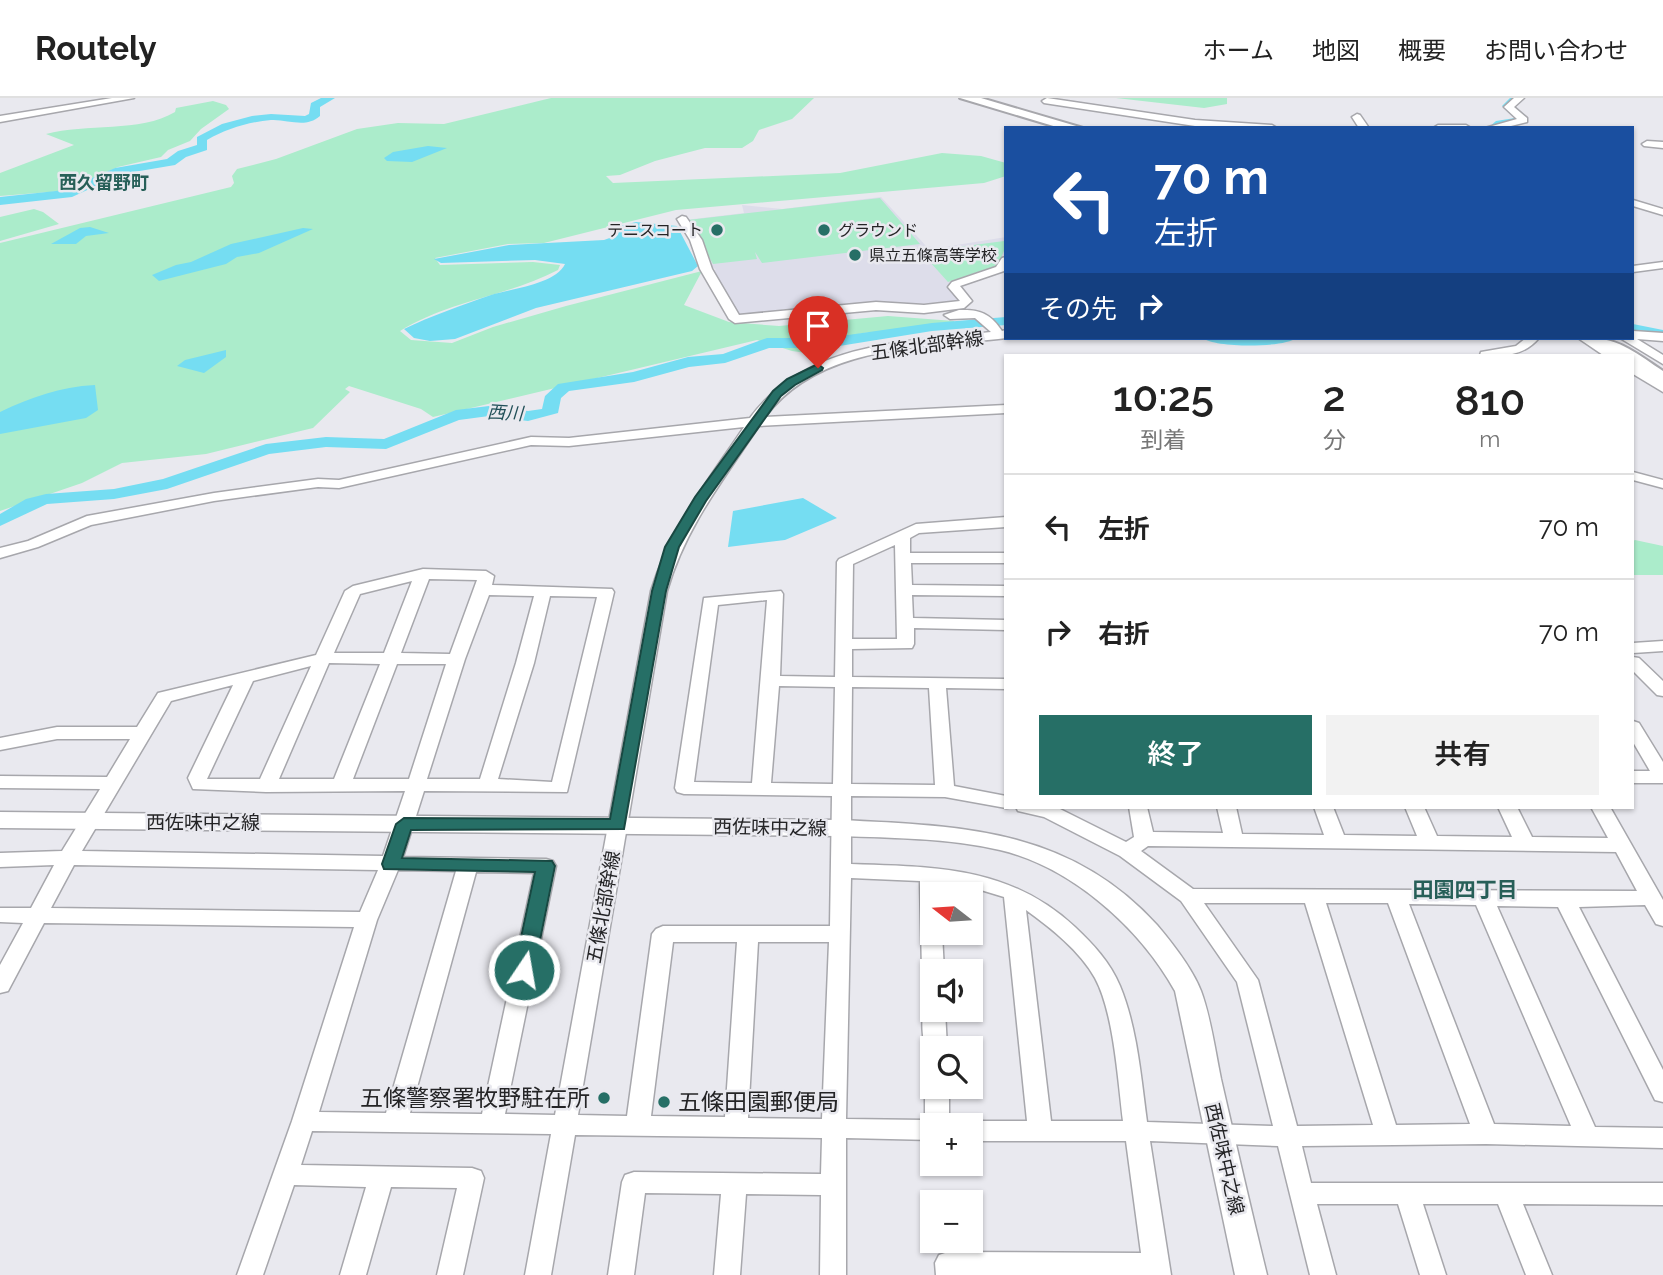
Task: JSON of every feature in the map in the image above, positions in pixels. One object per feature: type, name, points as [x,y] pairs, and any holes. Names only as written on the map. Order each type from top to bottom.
[{"type":"highway","points":[[966,98],[1069,126]]},
{"type":"highway","points":[[1600,340],[1624,354]]},
{"type":"highway","points":[[1634,360],[1663,379]]},
{"type":"main road","name":"西佐味中之線","points":[[0,820],[840,828],[958,836],[1020,847],[1048,859],[1107,892],[1141,922],[1170,956],[1188,991],[1251,1275]]},
{"type":"street","points":[[0,119],[129,98]]},
{"type":"street","points":[[1497,126],[1524,120],[1510,107],[1519,98]]},
{"type":"street","points":[[1049,102],[1231,126]]},
{"type":"street","points":[[1049,102],[1143,126]]},
{"type":"street","points":[[1357,117],[1363,126]]},
{"type":"street","points":[[1647,144],[1663,145]]},
{"type":"street","points":[[1634,203],[1663,212]]},
{"type":"street","points":[[682,219],[696,240],[706,269],[735,319],[883,306],[925,309],[964,304],[966,301],[954,286],[1000,269],[1004,263]]},
{"type":"street","points":[[1634,269],[1663,265]]},
{"type":"street","points":[[796,312],[805,319],[887,312],[920,317],[977,313],[986,317],[1003,335]]},
{"type":"street","name":"五條北部幹線","points":[[538,1275],[659,591],[672,547],[694,508],[756,422],[777,394],[791,382],[833,362],[906,347],[1003,335]]},
{"type":"street","points":[[1634,335],[1663,337]]},
{"type":"street","points":[[1587,340],[1609,354]]},
{"type":"street","points":[[1629,340],[1663,360]]},
{"type":"street","points":[[1490,354],[1521,347]]},
{"type":"street","points":[[1634,370],[1663,388]]},
{"type":"street","points":[[0,553],[33,544],[87,521],[214,497],[318,483],[340,484],[531,441],[569,442],[627,433],[756,422],[1004,409]]},
{"type":"street","points":[[1634,476],[1663,484]]},
{"type":"street","points":[[833,1275],[845,562],[916,529],[1004,522]]},
{"type":"street","points":[[844,644],[905,644],[902,537]]},
{"type":"street","points":[[904,558],[1004,558]]},
{"type":"street","points":[[341,786],[423,574]]},
{"type":"street","points":[[250,1275],[304,1121],[367,920],[391,864],[456,659],[486,576],[423,574],[354,591],[266,786]]},
{"type":"street","points":[[246,676],[197,778],[201,785],[487,785],[560,788],[606,592],[483,590]]},
{"type":"street","points":[[903,590],[1004,592]]},
{"type":"street","points":[[487,785],[525,663],[543,592]]},
{"type":"street","points":[[761,789],[771,681],[775,594],[709,601],[684,788],[761,789],[842,789],[945,791],[1004,802]]},
{"type":"street","points":[[905,623],[1004,625]]},
{"type":"street","points":[[1634,648],[1663,646]]},
{"type":"street","points":[[1,981],[68,858],[115,783],[140,733],[164,697],[323,658],[456,659]]},
{"type":"street","points":[[1634,663],[1663,691]]},
{"type":"street","points":[[771,681],[1004,684]]},
{"type":"street","points":[[937,683],[945,791]]},
{"type":"street","points":[[1634,729],[1663,777]]},
{"type":"street","points":[[0,744],[57,733],[140,733]]},
{"type":"street","points":[[1634,777],[1663,777]]},
{"type":"street","points":[[0,782],[115,783]]},
{"type":"street","points":[[1037,809],[1049,812],[1127,851],[1188,896],[1247,980],[1285,1136],[1323,1275]]},
{"type":"street","points":[[1138,809],[1144,839]]},
{"type":"street","points":[[1227,809],[1234,841]]},
{"type":"street","points":[[1325,809],[1336,840]]},
{"type":"street","points":[[1416,809],[1429,841]]},
{"type":"street","points":[[1508,809],[1525,843]]},
{"type":"street","points":[[1602,809],[1663,919]]},
{"type":"street","points":[[1127,851],[1144,839],[1621,845]]},
{"type":"street","points":[[0,860],[68,858],[545,866],[491,1125]]},
{"type":"street","points":[[395,1123],[468,866]]},
{"type":"street","points":[[840,871],[930,873],[967,880],[1014,894],[1080,944],[1103,974],[1115,1003],[1138,1130],[1157,1270],[1051,1270],[948,1263],[949,1275]]},
{"type":"street","points":[[930,873],[933,959]]},
{"type":"street","points":[[1014,894],[1040,1130]]},
{"type":"street","points":[[1188,896],[1396,896],[1565,900],[1651,898]]},
{"type":"street","points":[[1313,896],[1387,1133]]},
{"type":"street","points":[[1396,896],[1486,1133]]},
{"type":"street","points":[[1483,898],[1588,1138]]},
{"type":"street","points":[[1565,900],[1663,1093]]},
{"type":"street","points":[[0,915],[367,920]]},
{"type":"street","points":[[638,1125],[663,934],[840,934]]},
{"type":"street","points":[[736,1126],[748,936]]},
{"type":"street","points":[[304,1121],[920,1130]]},
{"type":"street","points":[[983,1131],[1138,1130],[1285,1136],[1486,1133],[1588,1138],[1663,1138]]},
{"type":"street","points":[[284,1175],[472,1178],[450,1275]]},
{"type":"street","points":[[353,1275],[381,1178]]},
{"type":"street","points":[[621,1275],[634,1182],[834,1185]]},
{"type":"street","points":[[727,1275],[734,1185]]},
{"type":"street","points":[[1407,1192],[1433,1275]]},
{"type":"street","points":[[1301,1193],[1663,1194]]},
{"type":"street","points":[[1506,1193],[1539,1275]]},
{"type":"shaded area","name":"県立五條高等学校","points":[[881,197],[926,246],[938,248],[1004,237],[1003,261],[995,268],[951,285],[961,301],[737,316],[713,272],[716,269],[709,267],[685,220],[744,213],[742,205],[782,209]]},
{"type":"green space","points":[[551,98],[814,98],[792,119],[759,130],[753,141],[742,148],[705,148],[655,161],[620,175],[606,176],[613,183],[840,173],[942,153],[981,156],[1004,162],[1004,177],[984,183],[676,210],[544,243],[508,244],[435,258],[440,265],[533,262],[560,265],[558,270],[539,279],[438,312],[400,331],[411,340],[452,343],[493,327],[702,271],[684,305],[729,322],[779,326],[888,316],[954,321],[954,326],[863,333],[828,341],[820,355],[792,351],[757,340],[433,417],[421,409],[349,386],[345,389],[350,392],[313,428],[206,454],[122,463],[82,483],[0,511],[0,243],[231,187],[234,183],[232,176],[237,169],[276,159],[357,129],[398,123],[444,124]]},
{"type":"green space","points":[[1116,98],[1227,98],[1227,104],[1204,108]]},
{"type":"green space","points":[[213,101],[226,105],[229,109],[201,129],[190,141],[168,150],[161,157],[118,167],[62,191],[0,196],[0,173],[74,145],[46,134],[146,123],[175,112],[176,108]]},
{"type":"green space","name":"グラウンド","points":[[880,198],[920,244],[762,263],[755,252],[757,259],[713,264],[688,220]]},
{"type":"green space","points":[[34,209],[59,224],[0,241],[0,217]]},
{"type":"green space","points":[[1004,241],[1004,251],[998,265],[948,282],[921,252]]},
{"type":"green space","points":[[1634,540],[1663,546],[1663,575],[1634,575]]},
{"type":"water","points":[[428,146],[447,148],[412,162],[387,161],[384,158],[393,152]]},
{"type":"water","points":[[636,222],[677,226],[698,266],[692,271],[536,308],[455,339],[430,341],[414,338],[404,329],[491,295],[543,281],[560,271],[565,264],[535,260],[441,263],[434,259],[509,245],[604,240],[618,235],[620,226]]},
{"type":"water","points":[[90,227],[109,233],[86,236],[76,244],[51,244],[80,228]]},
{"type":"water","points":[[303,228],[313,229],[259,253],[237,257],[226,264],[159,281],[152,275],[191,262],[231,244]]},
{"type":"water","points":[[226,350],[226,357],[204,373],[177,366],[185,360]]},
{"type":"water","points":[[95,385],[98,410],[86,418],[0,434],[0,412],[46,394]]},
{"type":"water","points":[[803,498],[837,518],[785,540],[728,547],[733,511]]},
{"type":"waterway","points":[[0,201],[68,194],[119,171],[171,162],[182,154],[203,147],[201,139],[209,134],[243,122],[271,117],[309,119],[314,116],[315,105],[330,98]]},
{"type":"waterway","points":[[1496,126],[1522,118],[1508,106],[1516,98]]},
{"type":"waterway","name":"西川","points":[[0,521],[32,503],[46,499],[114,494],[167,484],[266,449],[326,442],[386,444],[456,415],[489,411],[528,416],[547,413],[552,410],[553,396],[564,387],[634,377],[688,362],[725,358],[767,343],[827,343],[932,327],[1004,321]]},
{"type":"waterway","name":"西川","points":[[1634,328],[1663,334]]},
{"type":"waterway","name":"西川","points":[[1240,340],[1265,340]]},
{"type":"place","name":"テニスコート","points":[[717,230]]},
{"type":"place","name":"グラウンド","points":[[824,230]]},
{"type":"place","name":"県立五條高等学校","points":[[855,255]]},
{"type":"place","name":"五條警察署牧野駐在所","points":[[604,1098]]},
{"type":"place","name":"五條田園郵便局","points":[[664,1102]]},
{"type":"district","name":"西久留野町","points":[[104,183]]},
{"type":"district","name":"田園四丁目","points":[[1465,890]]},
{"type":"route","points":[[524,970],[545,866],[391,864],[404,824],[617,825],[659,591],[672,547],[700,500],[777,394],[791,382],[818,368]]}]
